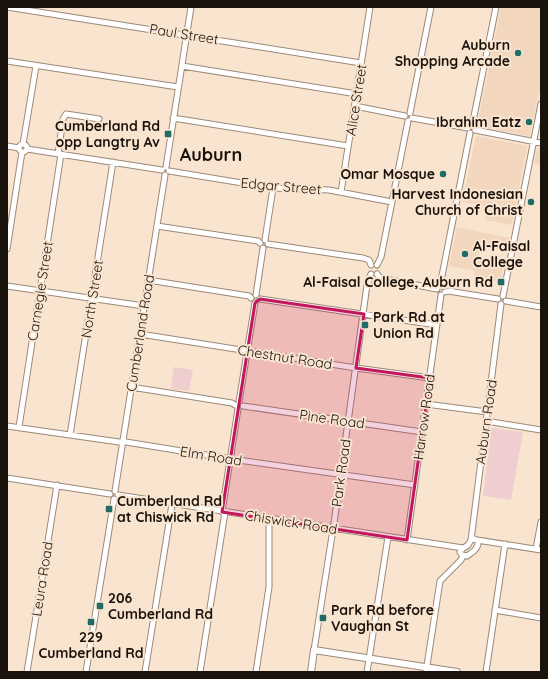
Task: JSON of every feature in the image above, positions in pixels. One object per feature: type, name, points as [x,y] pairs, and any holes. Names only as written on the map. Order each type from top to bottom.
[{"type":"main road","points":[[314,650],[369,658],[426,670],[457,672]]},
{"type":"main road","name":"Park Road","points":[[311,672],[314,650]]},
{"type":"street","name":"Paul Street","points":[[7,7],[361,63]]},
{"type":"street","name":"Cumberland Road","points":[[86,672],[191,7]]},
{"type":"street","name":"Alice Street","points":[[341,192],[370,7]]},
{"type":"street","points":[[377,265],[381,257],[431,7]]},
{"type":"street","points":[[438,288],[496,7]]},
{"type":"street","points":[[7,61],[178,87]]},
{"type":"street","points":[[7,249],[36,66]]},
{"type":"street","points":[[182,66],[356,94]]},
{"type":"street","name":"Auburn Road","points":[[471,540],[502,300],[541,104]]},
{"type":"street","points":[[355,106],[541,143]]},
{"type":"street","name":"Carnegie Street","points":[[19,427],[60,154],[63,119],[66,114],[100,119]]},
{"type":"street","points":[[173,118],[348,146]]},
{"type":"street","name":"Edgar Street","points":[[7,146],[273,188],[316,189],[341,192],[392,202]]},
{"type":"street","name":"North Street","points":[[70,435],[113,162]]},
{"type":"street","points":[[267,242],[273,188]]},
{"type":"street","points":[[157,226],[258,241],[262,245]]},
{"type":"street","points":[[200,672],[247,351],[255,303],[258,302],[261,241],[363,258],[369,260],[371,265]]},
{"type":"street","points":[[371,265],[377,265]]},
{"type":"street","points":[[371,265],[368,269],[385,280],[438,288],[443,293],[448,291],[541,307]]},
{"type":"street","points":[[374,274],[380,270],[377,265]]},
{"type":"street","name":"Park Road","points":[[314,650],[334,529],[367,285],[374,274]]},
{"type":"street","points":[[148,280],[249,296],[255,303]]},
{"type":"street","points":[[7,286],[144,306]]},
{"type":"street","name":"Harrow Road","points":[[407,540],[437,325],[443,293]]},
{"type":"street","points":[[251,298],[254,295],[258,297],[437,325]]},
{"type":"street","name":"Chestnut Road","points":[[140,334],[356,368],[430,378]]},
{"type":"street","name":"Pine Road","points":[[131,387],[232,403],[239,406],[422,432]]},
{"type":"street","points":[[426,404],[487,412]]},
{"type":"street","points":[[486,421],[541,430]]},
{"type":"street","name":"Elm Road","points":[[7,426],[415,485]]},
{"type":"street","name":"Chiswick Road","points":[[7,478],[463,548]]},
{"type":"street","name":"Leura Road","points":[[27,672],[57,485]]},
{"type":"street","points":[[145,672],[172,504]]},
{"type":"street","points":[[256,672],[269,587],[269,519]]},
{"type":"street","points":[[463,556],[460,552],[471,540],[475,539],[539,550],[541,522]]},
{"type":"street","points":[[367,672],[388,537]]},
{"type":"street","points":[[426,670],[440,581],[461,560],[463,556],[469,555],[477,548],[479,543],[477,540]]},
{"type":"street","points":[[486,672],[505,544]]},
{"type":"street","points":[[495,610],[541,618]]},
{"type":"highlighted area","points":[[260,299],[364,314],[356,368],[430,378],[407,540],[222,512],[255,303]]},
{"type":"shaded area","points":[[501,7],[541,7],[541,92],[539,92],[530,135],[528,136],[477,126]]},
{"type":"shaded area","points":[[476,136],[527,146],[512,225],[485,220],[488,207],[462,202]]},
{"type":"shaded area","points":[[537,148],[541,149],[541,165],[534,164]]},
{"type":"shaded area","name":"Al-Faisal College","points":[[457,227],[509,238],[506,250],[481,246],[478,258],[504,263],[500,282],[474,276],[475,271],[449,266]]},
{"type":"shaded area","points":[[174,367],[193,370],[189,391],[171,389]]},
{"type":"shaded area","points":[[491,428],[523,432],[511,500],[483,496]]},
{"type":"place","name":"Auburn Shopping Arcade","points":[[518,53]]},
{"type":"place","name":"Ibrahim Eatz","points":[[529,122]]},
{"type":"place","name":"Cumberland Rd opp Langtry Av","points":[[168,134]]},
{"type":"place","name":"Omar Mosque","points":[[443,174]]},
{"type":"place","name":"Harvest Indonesian Church of Christ","points":[[531,202]]},
{"type":"place","name":"Al-Faisal College","points":[[465,254]]},
{"type":"place","name":"Al-Faisal College, Auburn Rd","points":[[501,282]]},
{"type":"place","name":"Park Rd at Union Rd","points":[[365,325]]},
{"type":"place","name":"Cumberland Rd at Chiswick Rd","points":[[109,509]]},
{"type":"place","name":"206 Cumberland Rd","points":[[100,606]]},
{"type":"place","name":"Park Rd before Vaughan St","points":[[323,618]]},
{"type":"place","name":"229 Cumberland Rd","points":[[91,622]]},
{"type":"district","name":"Auburn","points":[[211,154]]}]
